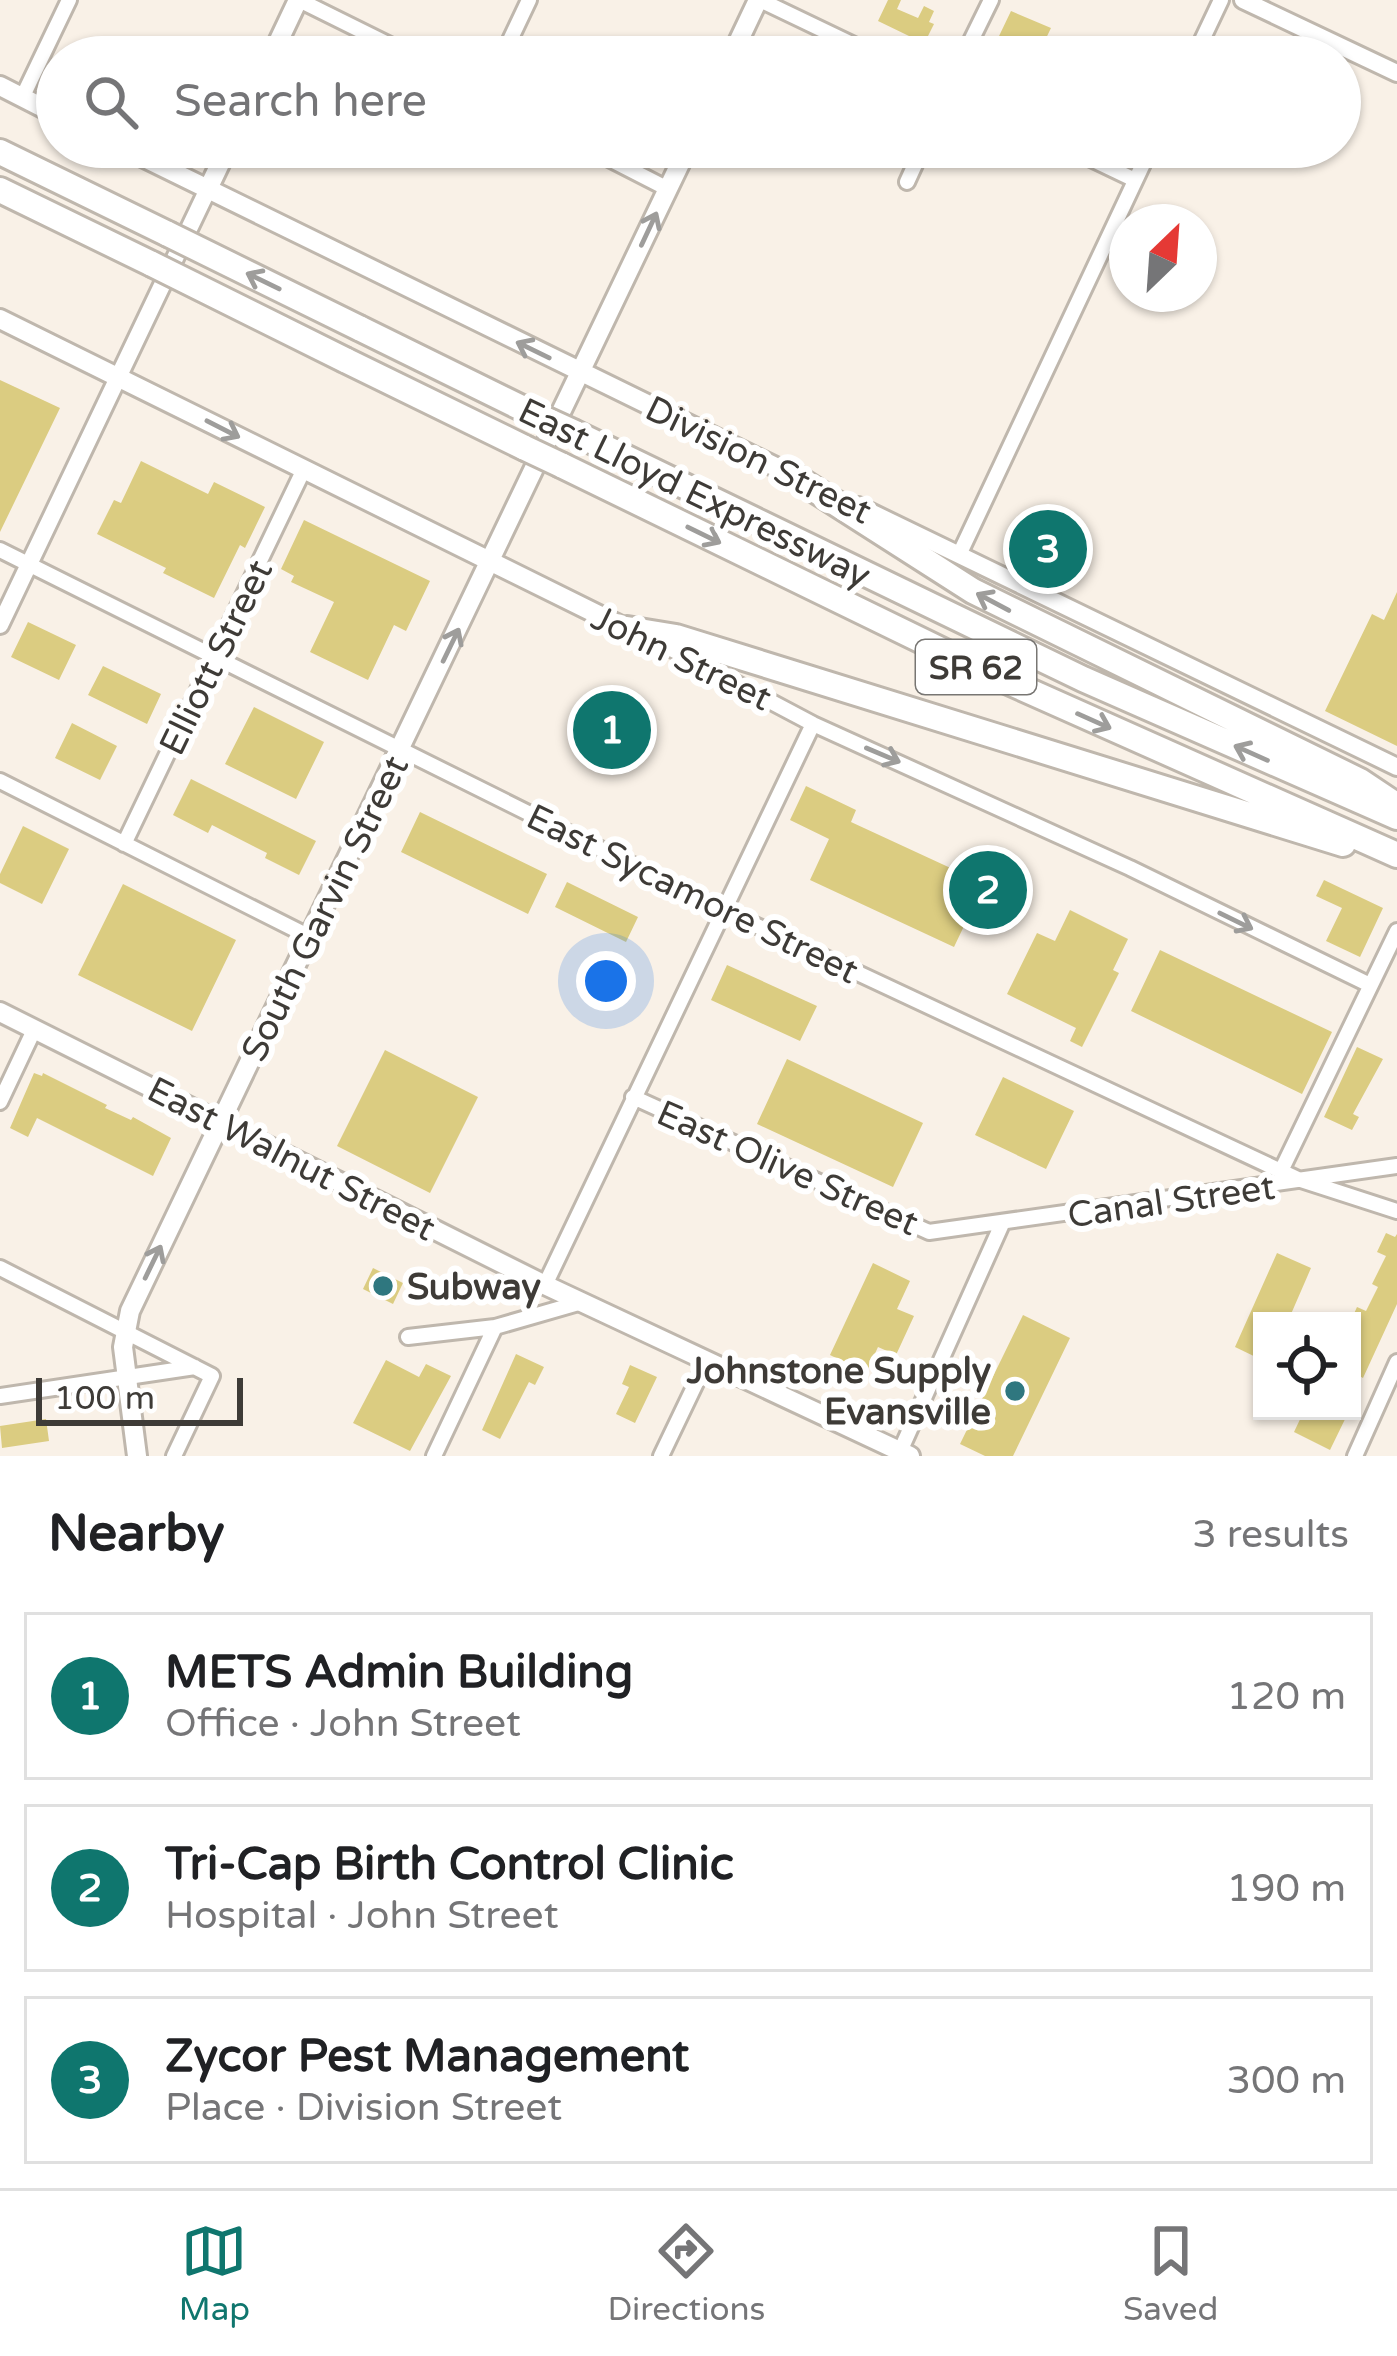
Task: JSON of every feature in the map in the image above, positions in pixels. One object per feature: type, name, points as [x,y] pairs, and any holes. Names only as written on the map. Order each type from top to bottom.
[{"type":"highway","name":"East Lloyd Expressway","points":[[0,152],[1064,670],[1397,817]]},
{"type":"highway","name":"East Lloyd Expressway","points":[[0,190],[984,671],[1397,856]]},
{"type":"highway","points":[[0,208],[141,259]]},
{"type":"highway","points":[[790,474],[973,591],[1360,782],[1397,806]]},
{"type":"highway","points":[[628,629],[676,637],[1305,834],[1397,856]]},
{"type":"main road","points":[[281,36],[298,0]]},
{"type":"main road","points":[[741,36],[759,0]]},
{"type":"main road","points":[[0,86],[36,105]]},
{"type":"main road","name":"Division Street","points":[[165,168],[790,474]]},
{"type":"main road","points":[[208,189],[218,168]]},
{"type":"main road","name":"South Garvin Street","points":[[137,1456],[126,1378],[125,1330],[130,1310],[678,168]]},
{"type":"main road","name":"John Street","points":[[0,319],[628,629]]},
{"type":"main road","name":"East Walnut Street","points":[[0,1012],[545,1285],[903,1454]]},
{"type":"street","points":[[52,36],[69,0]]},
{"type":"street","points":[[298,0],[371,36]]},
{"type":"street","points":[[512,36],[529,0]]},
{"type":"street","points":[[759,0],[835,36]]},
{"type":"street","points":[[973,36],[991,0]]},
{"type":"street","points":[[1204,36],[1221,0]]},
{"type":"street","points":[[1243,0],[1319,36]]},
{"type":"street","points":[[1361,56],[1397,73]]},
{"type":"street","points":[[22,98],[36,69]]},
{"type":"street","points":[[627,168],[668,189]]},
{"type":"street","points":[[907,182],[913,168]]},
{"type":"street","points":[[1110,168],[1135,180]]},
{"type":"street","points":[[959,555],[1140,168]]},
{"type":"street","points":[[0,625],[208,189]]},
{"type":"street","name":"Elliott Street","points":[[124,844],[304,469]]},
{"type":"street","name":"Division Street","points":[[790,474],[1397,767]]},
{"type":"street","name":"East Sycamore Street","points":[[0,550],[723,910],[1281,1171],[1397,1211]]},
{"type":"street","name":"John Street","points":[[628,629],[813,724],[1114,860],[1370,985]]},
{"type":"street","points":[[545,1285],[813,724]]},
{"type":"street","points":[[0,781],[310,938]]},
{"type":"street","points":[[1281,1171],[1397,931]]},
{"type":"street","points":[[0,1102],[34,1030]]},
{"type":"street","name":"East Olive Street","points":[[633,1097],[929,1232],[944,1230]]},
{"type":"street","name":"Canal Street","points":[[944,1230],[1397,1166]]},
{"type":"street","points":[[903,1454],[1002,1224]]},
{"type":"street","points":[[0,1268],[212,1376],[174,1456]]},
{"type":"street","points":[[408,1337],[495,1327],[582,1301]]},
{"type":"street","points":[[434,1456],[495,1327]]},
{"type":"street","points":[[661,1456],[707,1360]]},
{"type":"street","points":[[1355,1456],[1397,1363]]},
{"type":"street","points":[[0,1396],[196,1367]]},
{"type":"building","points":[[888,0],[901,0],[897,9],[918,18],[924,6],[934,11],[928,36],[909,36],[878,21]]},
{"type":"building","points":[[1011,11],[1051,28],[1047,36],[999,36]]},
{"type":"building","points":[[0,380],[60,408],[0,532]]},
{"type":"building","points":[[141,461],[208,494],[214,482],[265,507],[214,598],[97,534],[114,500],[121,503]]},
{"type":"building","points":[[304,520],[430,581],[406,631],[394,625],[368,680],[310,652],[334,602],[291,582],[294,576],[281,569]]},
{"type":"building","points":[[1033,526],[1075,545],[1062,571],[1021,552]]},
{"type":"building","points":[[1397,592],[1397,746],[1325,711],[1372,614],[1384,620]]},
{"type":"building","points":[[28,622],[76,645],[59,680],[11,657]]},
{"type":"building","points":[[103,666],[161,694],[147,724],[88,695]]},
{"type":"building","points":[[254,707],[324,742],[296,799],[225,764]]},
{"type":"building","points":[[72,723],[117,746],[100,780],[55,758]]},
{"type":"building","points":[[191,779],[316,841],[299,875],[212,825],[208,833],[173,815]]},
{"type":"building","points":[[806,786],[856,810],[851,822],[970,877],[976,864],[1027,888],[1011,922],[974,905],[954,947],[810,880],[829,839],[790,820]]},
{"type":"building","points":[[420,812],[547,874],[528,914],[401,852]]},
{"type":"building","points":[[23,826],[69,849],[42,904],[0,883]]},
{"type":"building","points":[[1324,880],[1383,908],[1360,957],[1326,941],[1342,908],[1316,896]]},
{"type":"building","points":[[567,882],[638,917],[626,942],[555,907]]},
{"type":"building","points":[[123,884],[236,940],[192,1031],[78,975]]},
{"type":"building","points":[[1070,910],[1128,939],[1113,970],[1119,973],[1082,1047],[1070,1041],[1076,1028],[1007,994],[1037,933],[1055,941]]},
{"type":"building","points":[[1160,950],[1332,1032],[1302,1094],[1131,1011]]},
{"type":"building","points":[[727,965],[817,1006],[800,1041],[711,1000]]},
{"type":"building","points":[[1357,1047],[1383,1059],[1353,1114],[1359,1117],[1352,1130],[1324,1117]]},
{"type":"building","points":[[385,1050],[478,1097],[430,1193],[337,1146]]},
{"type":"building","points":[[787,1059],[923,1123],[893,1187],[757,1124]]},
{"type":"building","points":[[34,1073],[43,1073],[171,1138],[153,1176],[37,1118],[28,1137],[10,1128]]},
{"type":"building","points":[[1003,1077],[1074,1111],[1046,1169],[975,1135]]},
{"type":"building","points":[[1386,1233],[1397,1234],[1397,1304],[1363,1378],[1361,1312],[1355,1312],[1357,1307],[1366,1311],[1378,1287],[1372,1284],[1386,1256],[1377,1252]]},
{"type":"building","points":[[1277,1253],[1311,1268],[1292,1312],[1253,1312],[1253,1356],[1235,1347]]},
{"type":"building","points":[[873,1263],[910,1281],[897,1309],[914,1316],[896,1355],[878,1347],[866,1373],[830,1355]]},
{"type":"building","name":"Subway","points":[[373,1268],[403,1283],[393,1304],[363,1289]]},
{"type":"building","name":"Johnstone Supply Evansville","points":[[1023,1315],[1070,1338],[1013,1456],[985,1456],[960,1444]]},
{"type":"building","points":[[516,1354],[544,1367],[535,1385],[529,1382],[500,1439],[482,1430]]},
{"type":"building","points":[[386,1360],[419,1377],[426,1364],[451,1376],[410,1451],[353,1423]]},
{"type":"building","points":[[630,1365],[657,1377],[635,1423],[616,1414],[629,1387],[622,1384]]},
{"type":"building","points":[[46,1419],[49,1441],[2,1448],[0,1426]]},
{"type":"building","points":[[1300,1420],[1345,1420],[1330,1450],[1294,1432]]},
{"type":"place","name":"Zycor Pest Management","points":[[1048,549]]},
{"type":"place","name":"METS Admin Building","points":[[612,730]]},
{"type":"place","name":"Tri-Cap Birth Control Clinic","points":[[988,890]]},
{"type":"place","name":"Subway","points":[[383,1286]]},
{"type":"place","name":"Johnstone Supply Evansville","points":[[1015,1391]]}]
